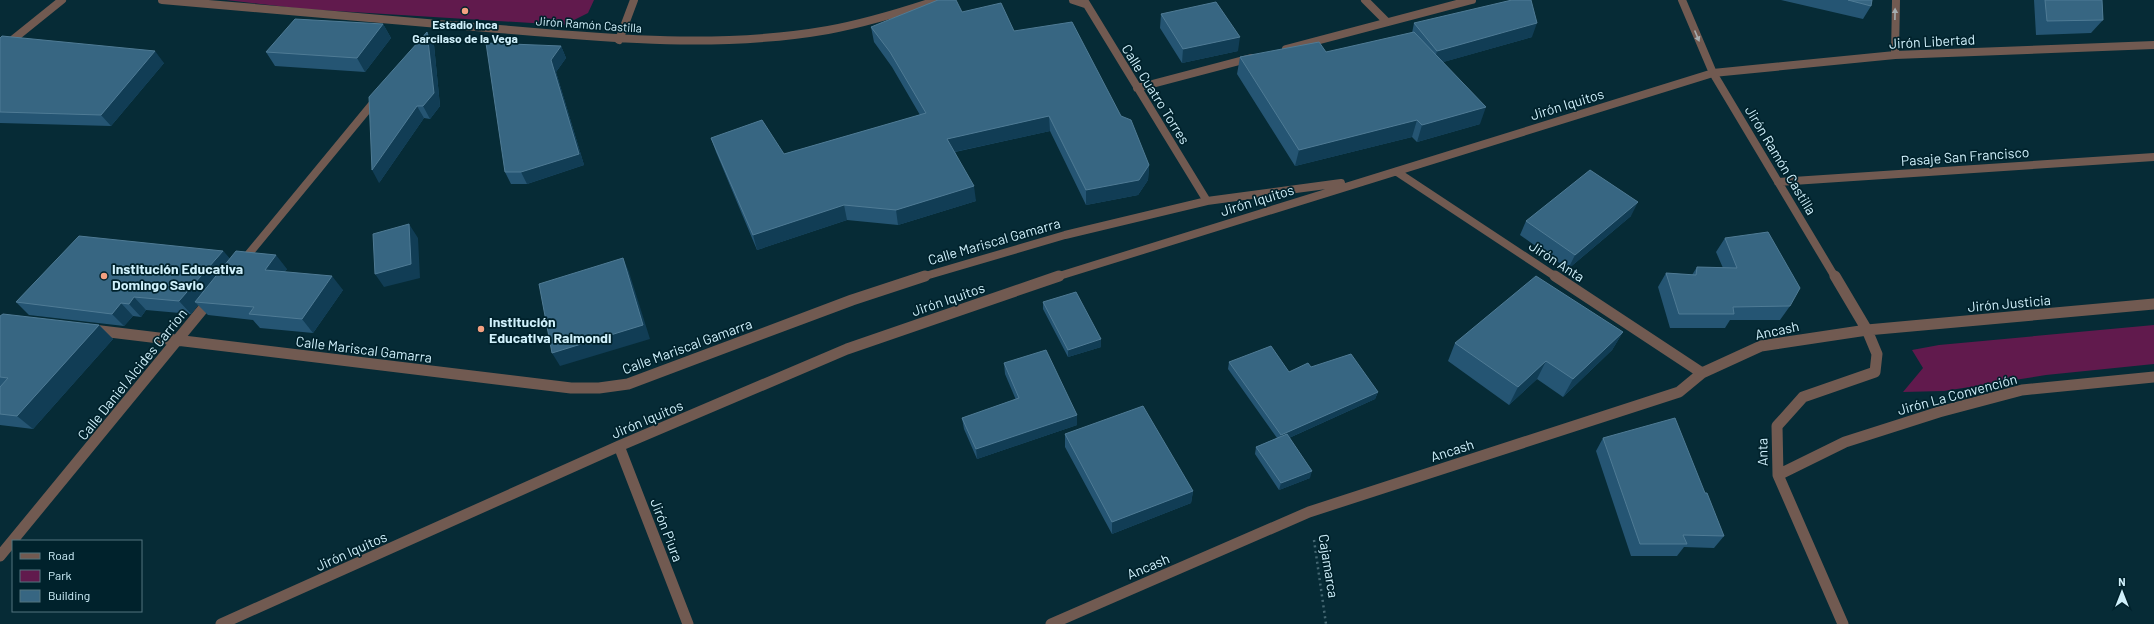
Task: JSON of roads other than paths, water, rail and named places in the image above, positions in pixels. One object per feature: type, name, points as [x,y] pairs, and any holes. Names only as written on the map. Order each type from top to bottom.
[{"type":"street","points":[[0,50],[62,0]]},
{"type":"street","name":"Jirón Ramón Castilla","points":[[162,0],[619,40],[708,41],[761,40],[822,32],[877,20],[938,0]]},
{"type":"street","points":[[619,40],[634,0]]},
{"type":"street","points":[[1073,0],[1085,2]]},
{"type":"street","points":[[1365,0],[1387,22]]},
{"type":"street","points":[[1281,50],[1472,0]]},
{"type":"street","name":"Jirón Ramón Castilla","points":[[1682,0],[1713,73],[1867,330]]},
{"type":"street","points":[[1895,55],[1896,0]]},
{"type":"street","name":"Calle Cuatro Torres","points":[[1085,2],[1207,201]]},
{"type":"street","points":[[428,37],[438,24]]},
{"type":"street","name":"Jirón Libertad","points":[[1713,73],[1895,55],[2154,45]]},
{"type":"street","points":[[1137,88],[1258,56]]},
{"type":"street","name":"Jirón Iquitos","points":[[221,624],[619,446],[847,349],[1052,279],[1713,73]]},
{"type":"street","points":[[237,268],[382,92]]},
{"type":"street","name":"Pasaje San Francisco","points":[[1778,182],[2154,157]]},
{"type":"street","name":"Jirón Anta","points":[[1397,172],[1702,373]]},
{"type":"street","name":"Calle Mariscal Gamarra","points":[[84,329],[571,388],[606,387],[628,384],[852,300],[955,266],[1064,235],[1207,201],[1366,180]]},
{"type":"street","name":"Calle Daniel Alcides Carrion","points":[[13,540],[217,292]]},
{"type":"street","name":"Jirón Justicia","points":[[1867,330],[2154,304]]},
{"type":"street","name":"Ancash","points":[[1051,624],[1309,512],[1679,392],[1702,373],[1761,346],[1867,330]]},
{"type":"street","name":"Anta","points":[[1843,624],[1778,475],[1777,426],[1803,397],[1875,372],[1877,354],[1867,330]]},
{"type":"street","name":"Jirón La Convención","points":[[1778,475],[1845,442],[1939,412],[2022,390],[2154,377]]},
{"type":"street","name":"Jirón Piura","points":[[619,446],[688,624]]},
{"type":"street","name":"Calle Daniel Alcides Carrion","points":[[0,556],[12,541]]},
{"type":"place","name":"Estadio Inca Garcilaso de la Vega","points":[[465,11]]},
{"type":"place","name":"Institución Educativa Domingo Savio","points":[[104,276]]},
{"type":"place","name":"Institución Educativa Raimondi","points":[[481,329]]}]
